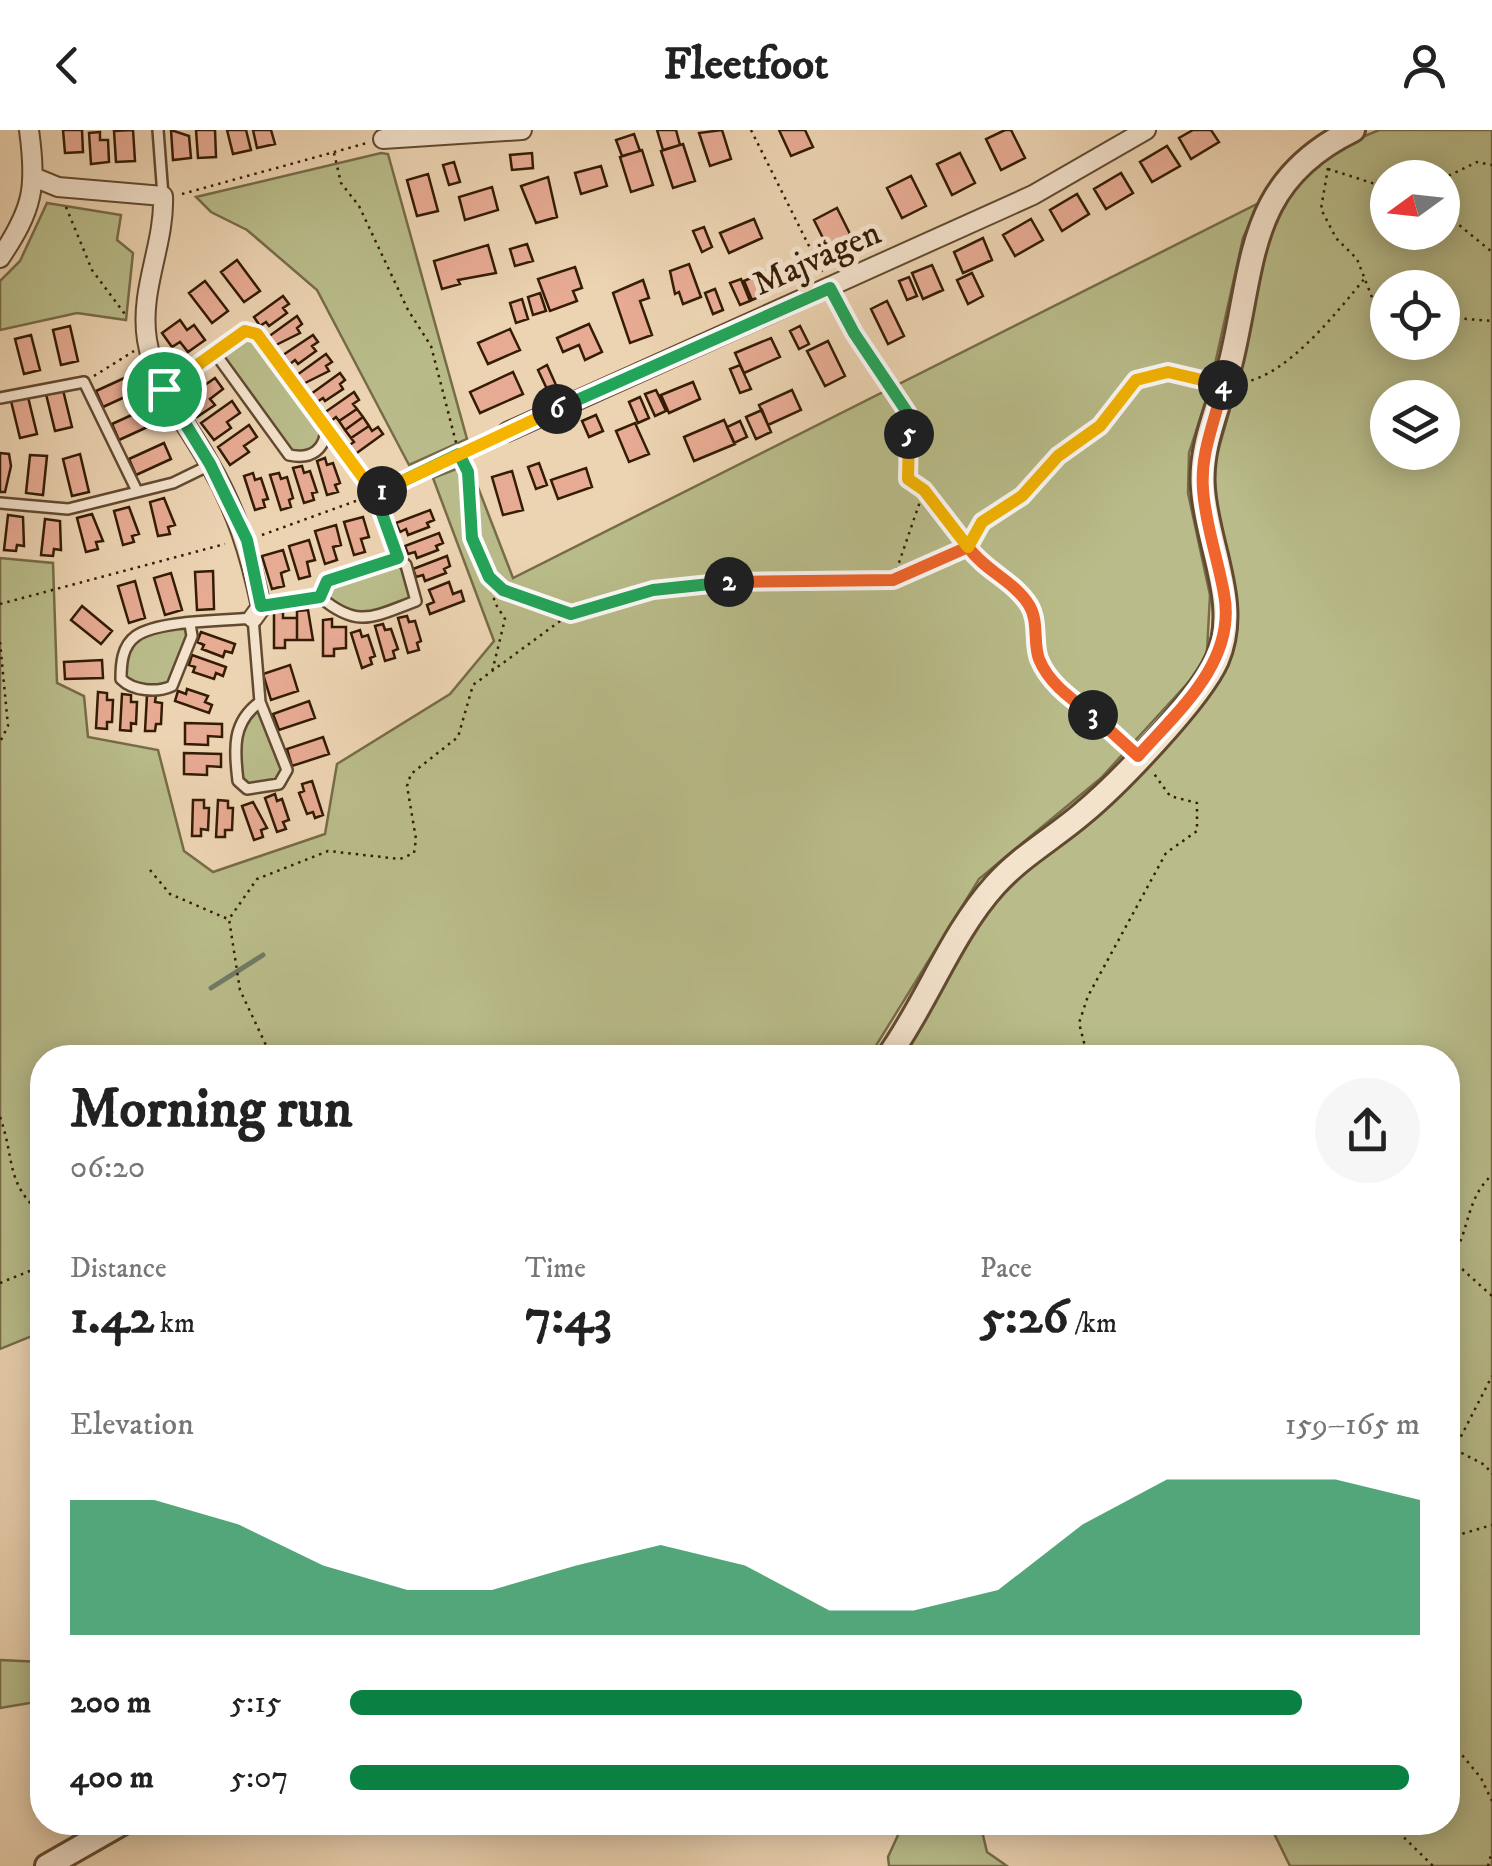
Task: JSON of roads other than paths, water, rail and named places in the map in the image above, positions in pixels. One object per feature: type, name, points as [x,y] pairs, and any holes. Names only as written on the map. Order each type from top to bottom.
[{"type":"street","points":[[0,258],[20,228],[36,178],[29,130]]},
{"type":"street","points":[[383,139],[522,130]]},
{"type":"street","name":"Majvägen","points":[[507,432],[1033,196],[1146,130]]},
{"type":"street","points":[[895,1045],[993,887],[1025,856],[1082,815],[1190,698],[1217,660],[1226,598],[1206,515],[1203,457],[1224,385],[1254,240],[1285,183],[1320,146],[1353,130]]},
{"type":"street","points":[[36,178],[58,187],[163,196],[164,217],[144,297],[147,343],[164,389],[210,464],[247,540],[257,612]]},
{"type":"street","points":[[47,1866],[101,1835]]},
{"type":"lane","points":[[158,130],[163,196]]},
{"type":"lane","points":[[164,389],[245,331],[257,334],[326,426],[326,441],[318,452],[302,458],[289,455],[215,353]]},
{"type":"lane","points":[[0,398],[84,382],[137,491]]},
{"type":"lane","points":[[0,503],[68,509],[172,482],[210,464]]},
{"type":"lane","points":[[398,558],[406,565],[416,601],[364,620],[342,615],[320,597],[327,581],[398,558]]},
{"type":"lane","points":[[190,624],[192,636],[172,686],[161,691],[128,686],[122,679],[122,658],[135,636],[162,627],[320,597]]},
{"type":"lane","points":[[257,612],[260,702],[287,770],[280,784],[247,789],[238,780],[237,730],[246,712],[260,702]]},
{"type":"waterway","points":[[211,988],[263,955]]}]
